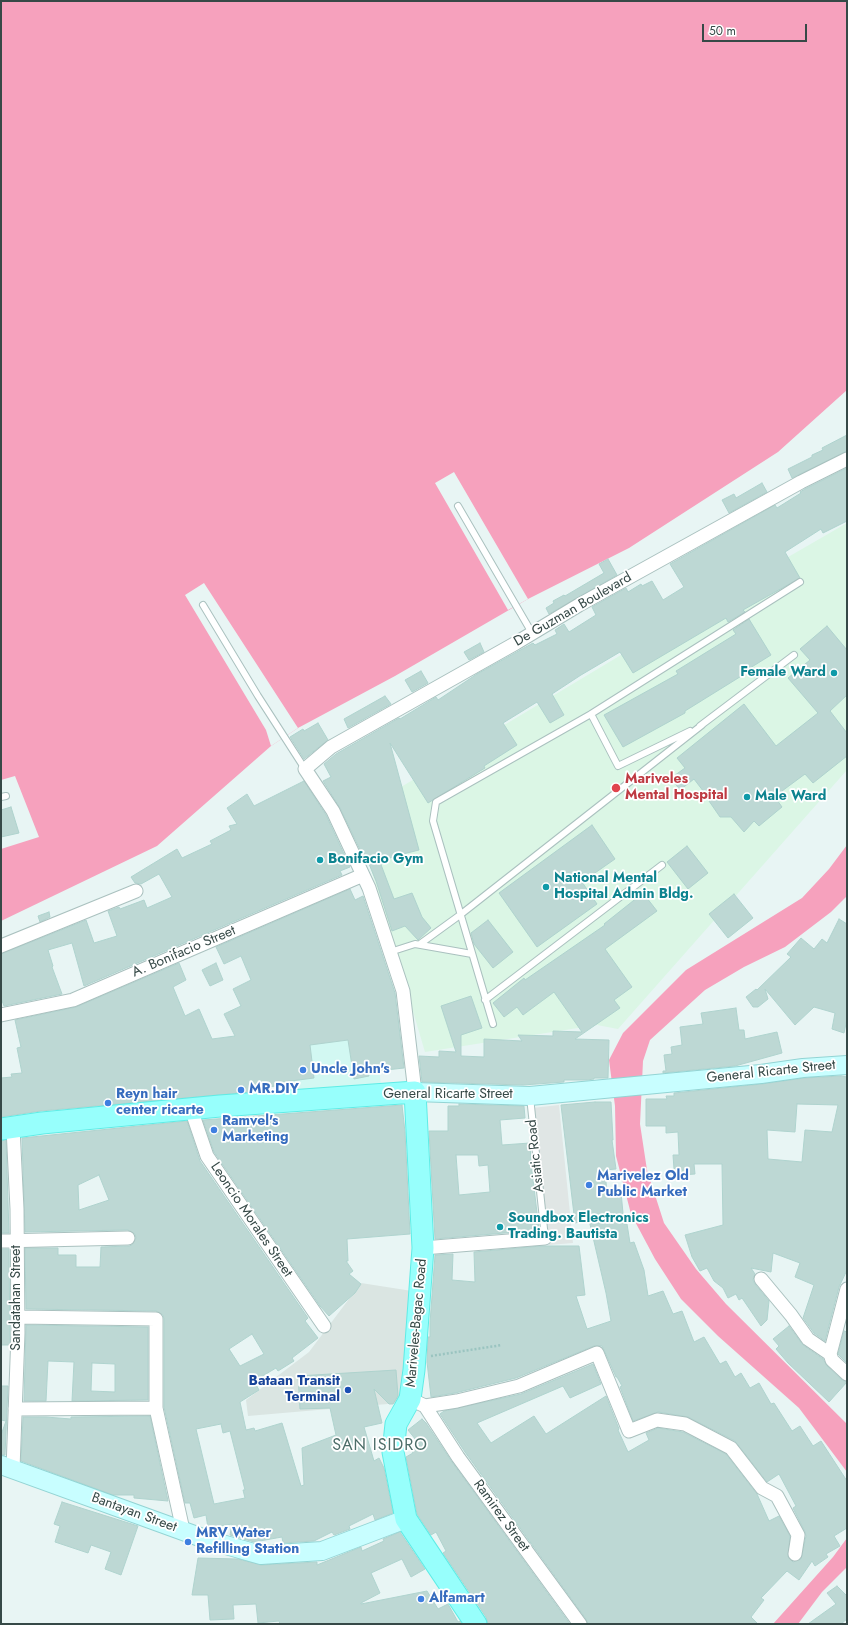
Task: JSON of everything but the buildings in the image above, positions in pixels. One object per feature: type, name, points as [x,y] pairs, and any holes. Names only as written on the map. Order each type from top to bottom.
[{"type":"main road","name":"General Ricarte Street","points":[[7,1128],[42,1123],[191,1109],[415,1092],[530,1096],[662,1082],[762,1074],[802,1068],[847,1065]]},
{"type":"main road","name":"Mariveles-Bagac Road","points":[[415,1092],[423,1248],[415,1359],[418,1402],[396,1424],[393,1452],[406,1519],[476,1624]]},
{"type":"main road","name":"Bantayan Street","points":[[7,1467],[208,1540],[261,1555],[322,1551],[406,1519]]},
{"type":"street","name":"De Guzman Boulevard","points":[[306,769],[330,747],[579,605],[801,482],[847,459]]},
{"type":"street","points":[[306,769],[334,811],[369,888],[403,991],[415,1092]]},
{"type":"street","name":"A. Bonifacio Street","points":[[1,1015],[73,1000],[363,875]]},
{"type":"street","points":[[1,946],[136,891]]},
{"type":"street","name":"Leoncio Morales Street","points":[[191,1109],[207,1156],[324,1326]]},
{"type":"street","name":"Sandatahan Street","points":[[7,1128],[17,1209],[18,1317],[15,1409],[7,1467]]},
{"type":"street","points":[[1,1240],[128,1238]]},
{"type":"street","name":"Asiatic Road","points":[[423,1248],[545,1238]]},
{"type":"street","points":[[761,1278],[808,1339],[830,1354]]},
{"type":"street","points":[[847,1288],[830,1354],[832,1360],[847,1374]]},
{"type":"street","points":[[18,1317],[156,1319],[156,1408],[183,1530]]},
{"type":"street","points":[[418,1402],[457,1401],[519,1386],[597,1353],[629,1431],[657,1420],[685,1424],[731,1448],[762,1488],[777,1496],[798,1535],[794,1554]]},
{"type":"street","name":"Ramirez Street","points":[[418,1402],[580,1624]]},
{"type":"street","points":[[15,1409],[156,1408]]},
{"type":"lane","points":[[458,506],[532,633]]},
{"type":"lane","points":[[493,1024],[433,822],[436,802],[592,714],[800,582]]},
{"type":"lane","points":[[203,605],[258,696],[306,769]]},
{"type":"lane","points":[[420,944],[460,915],[702,725],[794,655]]},
{"type":"lane","points":[[592,714],[618,766],[702,725]]},
{"type":"lane","points":[[486,1000],[662,866]]},
{"type":"lane","points":[[390,952],[415,944],[420,944],[472,954]]},
{"type":"lane","name":"Asiatic Road","points":[[530,1096],[545,1238]]},
{"type":"path","points":[[415,1359],[502,1345]]},
{"type":"shaded area","points":[[1,1],[847,1],[847,390],[778,452],[629,548],[528,599],[395,676],[298,728],[271,746],[157,846],[1,921]]},
{"type":"shaded area","name":"Mariveles Mental Hospital","points":[[847,523],[847,770],[618,1029],[597,1025],[425,1052],[370,866],[390,858],[371,805],[686,616]]},
{"type":"shaded area","points":[[847,845],[847,896],[831,912],[785,947],[744,967],[705,990],[650,1040],[643,1061],[640,1124],[647,1170],[664,1223],[696,1269],[726,1304],[847,1424],[847,1472],[799,1408],[718,1336],[681,1299],[655,1259],[631,1214],[616,1156],[615,1106],[609,1060],[623,1033],[686,970],[802,898],[829,869]]},
{"type":"shaded area","points":[[373,1017],[381,1085],[290,1094],[284,1026]]},
{"type":"shaded area","points":[[559,1105],[573,1243],[549,1245],[532,1108]]},
{"type":"shaded area","points":[[361,1283],[412,1291],[399,1403],[248,1416],[246,1400],[309,1352]]},
{"type":"shaded area","points":[[847,1538],[847,1567],[822,1592],[798,1624],[773,1624],[833,1557]]},
{"type":"pier","points":[[454,472],[528,599],[508,610],[435,483]]},
{"type":"pier","points":[[204,583],[298,728],[271,746],[266,730],[185,595]]},
{"type":"pier","points":[[15,776],[39,837],[1,849],[1,780]]},
{"type":"place","name":"Female Ward","points":[[834,673]]},
{"type":"place","name":"Mariveles Mental Hospital","points":[[616,788]]},
{"type":"place","name":"Male Ward","points":[[747,797]]},
{"type":"place","name":"Bonifacio Gym","points":[[320,860]]},
{"type":"place","name":"National Mental Hospital Admin Bldg.","points":[[546,887]]},
{"type":"place","name":"Uncle John's","points":[[303,1070]]},
{"type":"place","name":"MR.DIY","points":[[241,1090]]},
{"type":"place","name":"Reyn hair center ricarte","points":[[108,1103]]},
{"type":"place","name":"Ramvel's Marketing","points":[[214,1130]]},
{"type":"place","name":"Marivelez Old Public Market","points":[[589,1185]]},
{"type":"place","name":"Soundbox Electronics Trading. Bautista","points":[[500,1227]]},
{"type":"place","name":"Bataan Transit Terminal","points":[[348,1390]]},
{"type":"place","name":"MRV Water Refilling Station","points":[[188,1542]]},
{"type":"place","name":"Alfamart","points":[[421,1599]]},
{"type":"district","name":"SAN ISIDRO","points":[[380,1446]]}]
